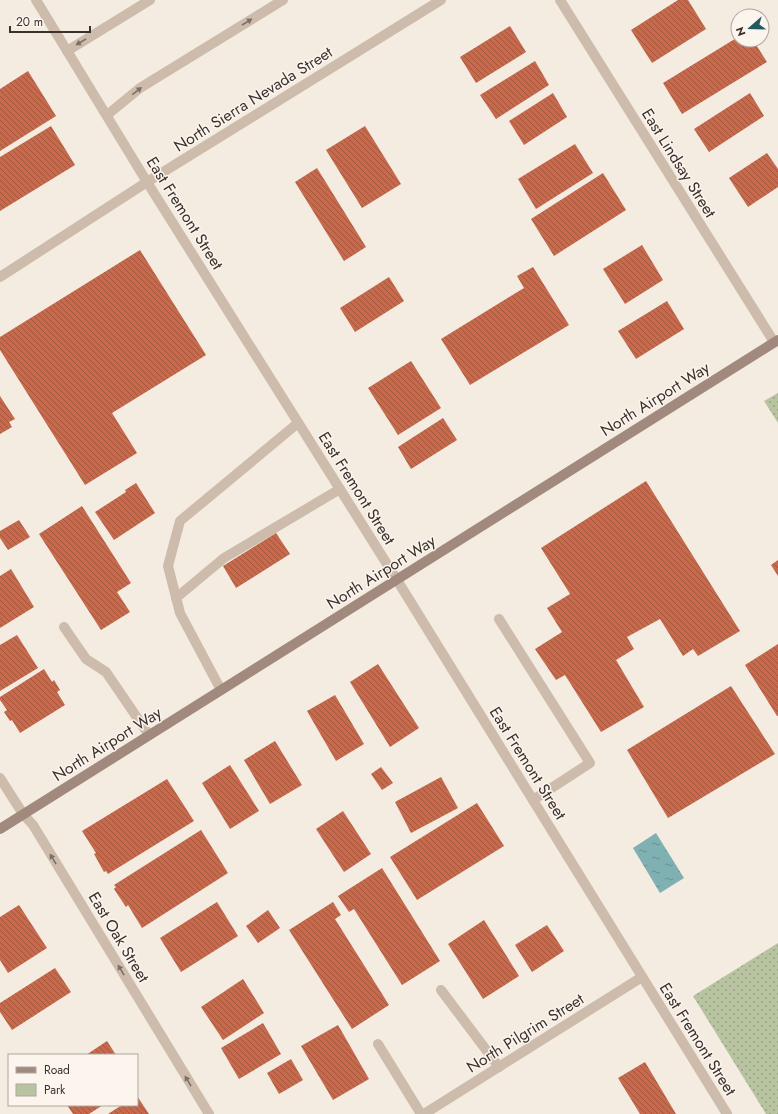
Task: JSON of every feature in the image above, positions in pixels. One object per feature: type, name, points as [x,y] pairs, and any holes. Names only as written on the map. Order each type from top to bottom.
[{"type":"main road","name":"North Airport Way","points":[[0,829],[776,341]]},
{"type":"street","name":"East Fremont Street","points":[[36,0],[106,116],[397,580],[727,1114]]},
{"type":"street","points":[[67,51],[150,0]]},
{"type":"street","points":[[106,116],[140,88],[283,0]]},
{"type":"street","name":"North Sierra Nevada Street","points":[[0,277],[147,182],[441,0]]},
{"type":"street","name":"East Lindsay Street","points":[[560,0],[776,341]]},
{"type":"street","points":[[222,690],[180,613],[168,566],[180,522],[298,423]]},
{"type":"street","points":[[176,598],[224,558],[340,489]]},
{"type":"street","points":[[498,619],[590,763],[533,800]]},
{"type":"street","points":[[64,627],[86,659],[106,672],[149,736]]},
{"type":"street","name":"East Oak Street","points":[[0,778],[23,814],[33,825],[208,1114]]},
{"type":"street","name":"North Pilgrim Street","points":[[424,1114],[642,977]]},
{"type":"street","points":[[441,990],[498,1067]]},
{"type":"street","points":[[378,1044],[421,1114]]},
{"type":"green space","points":[[778,393],[778,423],[764,401]]},
{"type":"green space","points":[[778,943],[778,1114],[766,1114],[693,996]]},
{"type":"water","points":[[656,833],[684,878],[660,893],[633,848]]},
{"type":"building","points":[[678,0],[688,0],[706,29],[652,63],[631,30]]},
{"type":"building","points":[[510,26],[526,52],[476,83],[460,57]]},
{"type":"building","points":[[730,42],[730,48],[758,48],[767,62],[682,114],[663,83]]},
{"type":"building","points":[[535,61],[549,85],[496,119],[480,95]]},
{"type":"building","points":[[28,71],[56,116],[0,151],[0,89]]},
{"type":"building","points":[[553,93],[567,117],[524,145],[509,121]]},
{"type":"building","points":[[750,93],[764,116],[709,152],[694,129]]},
{"type":"building","points":[[51,126],[75,165],[0,211],[0,157]]},
{"type":"building","points":[[365,126],[401,184],[362,208],[326,150]]},
{"type":"building","points":[[575,144],[593,173],[536,209],[518,179]]},
{"type":"building","points":[[767,153],[778,169],[778,187],[748,207],[729,178]]},
{"type":"building","points":[[317,168],[366,247],[344,261],[295,182]]},
{"type":"building","points":[[603,173],[626,210],[554,256],[531,219]]},
{"type":"building","points":[[642,245],[663,280],[625,304],[603,269]]},
{"type":"building","points":[[140,250],[206,355],[112,413],[137,453],[85,485],[0,350],[0,337]]},
{"type":"building","points":[[533,267],[569,325],[470,385],[441,339],[524,288],[517,276]]},
{"type":"building","points":[[389,277],[404,301],[355,332],[340,308]]},
{"type":"building","points":[[667,301],[684,329],[636,359],[618,331]]},
{"type":"building","points":[[411,361],[441,408],[398,435],[368,388]]},
{"type":"building","points":[[0,396],[15,419],[9,422],[12,427],[0,434]]},
{"type":"building","points":[[443,418],[457,440],[411,469],[398,447]]},
{"type":"building","points":[[646,481],[740,631],[698,656],[693,649],[683,656],[660,619],[627,637],[634,649],[616,660],[644,707],[601,732],[565,675],[556,680],[535,649],[562,632],[547,608],[570,594],[541,548]]},
{"type":"building","points":[[136,483],[155,513],[114,540],[95,512],[126,492],[125,490]]},
{"type":"building","points":[[82,506],[131,583],[117,592],[130,612],[101,630],[39,534]]},
{"type":"building","points":[[19,520],[30,537],[8,550],[0,538],[0,531]]},
{"type":"building","points":[[276,533],[290,554],[236,588],[223,566]]},
{"type":"building","points":[[778,560],[778,576],[771,565]]},
{"type":"building","points":[[11,569],[34,607],[0,628],[0,576]]},
{"type":"building","points":[[17,635],[38,668],[0,691],[0,645]]},
{"type":"building","points":[[778,644],[778,716],[777,716],[745,665]]},
{"type":"building","points":[[378,664],[419,728],[390,747],[350,682]]},
{"type":"building","points":[[44,669],[52,682],[54,680],[60,690],[57,692],[65,705],[20,733],[12,720],[10,721],[4,712],[7,710],[0,700],[0,697]]},
{"type":"building","points":[[731,686],[775,754],[668,818],[627,750]]},
{"type":"building","points":[[335,695],[364,744],[336,761],[307,711]]},
{"type":"building","points":[[275,741],[302,785],[270,804],[244,760]]},
{"type":"building","points":[[230,765],[259,811],[230,829],[202,783]]},
{"type":"building","points":[[381,767],[393,783],[382,790],[371,774]]},
{"type":"building","points":[[441,777],[458,808],[411,833],[395,802]]},
{"type":"building","points":[[167,779],[194,821],[108,874],[106,871],[104,872],[94,854],[96,853],[82,831]]},
{"type":"building","points":[[477,803],[504,846],[417,900],[390,857]]},
{"type":"building","points":[[343,811],[371,854],[344,872],[316,829]]},
{"type":"building","points":[[201,830],[228,873],[142,928],[128,905],[126,907],[114,889],[116,887],[114,885]]},
{"type":"building","points":[[382,868],[440,961],[402,985],[354,909],[349,912],[338,896]]},
{"type":"building","points":[[217,902],[238,936],[181,972],[160,938]]},
{"type":"building","points":[[333,902],[341,915],[335,919],[389,1005],[352,1029],[289,930]]},
{"type":"building","points":[[19,905],[47,948],[8,973],[0,960],[0,917]]},
{"type":"building","points":[[268,910],[280,928],[258,943],[246,926]]},
{"type":"building","points":[[484,920],[519,976],[483,999],[448,944]]},
{"type":"building","points":[[547,925],[564,951],[532,972],[515,945]]},
{"type":"building","points":[[55,968],[71,992],[12,1030],[0,1012],[0,1003]]},
{"type":"building","points":[[243,979],[264,1013],[223,1040],[201,1007]]},
{"type":"building","points":[[263,1023],[281,1054],[239,1079],[221,1048]]},
{"type":"building","points":[[338,1025],[369,1079],[333,1100],[301,1046]]},
{"type":"building","points":[[107,1041],[115,1054],[88,1054]]},
{"type":"building","points":[[291,1059],[303,1080],[279,1094],[267,1073]]},
{"type":"building","points":[[645,1062],[676,1114],[640,1114],[618,1078]]},
{"type":"building","points":[[138,1098],[149,1114],[108,1114],[120,1106],[138,1106]]},
{"type":"building","points":[[68,1106],[101,1106],[89,1114],[73,1114]]}]
